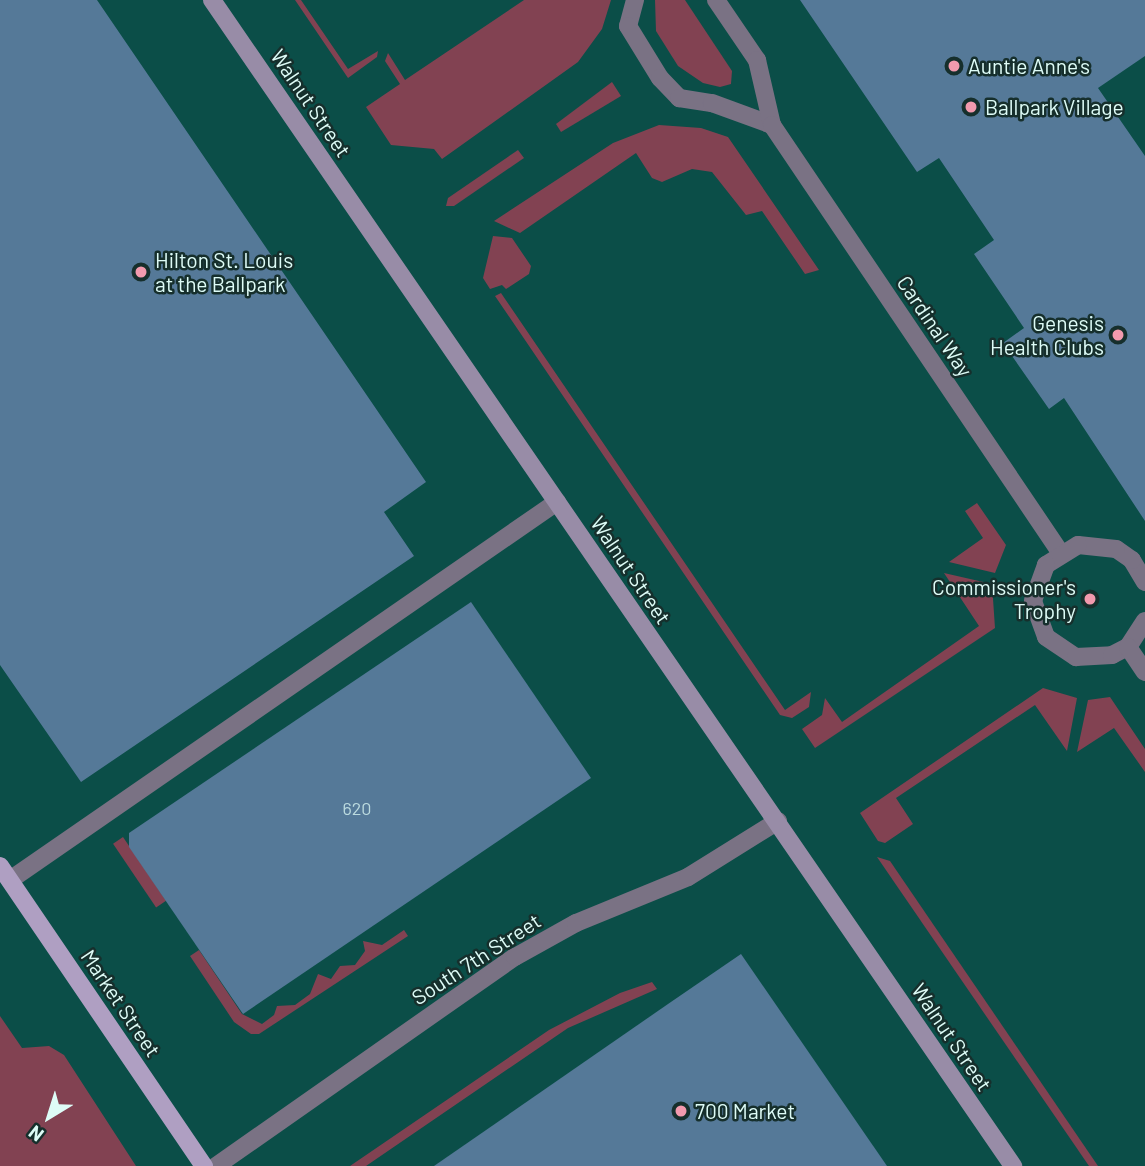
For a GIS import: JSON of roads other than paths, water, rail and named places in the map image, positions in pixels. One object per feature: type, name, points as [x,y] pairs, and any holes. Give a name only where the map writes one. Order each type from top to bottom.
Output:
[{"type":"main road","name":"Market Street","points":[[5,873],[204,1166]]},
{"type":"street","name":"Walnut Street","points":[[212,0],[1013,1166]]},
{"type":"street","points":[[635,0],[628,26],[660,78],[679,98],[712,103],[772,125]]},
{"type":"street","name":"Cardinal Way","points":[[716,0],[758,60],[772,125],[1060,552]]},
{"type":"street","points":[[5,873],[557,502]]},
{"type":"street","points":[[1145,582],[1132,560],[1116,549],[1078,545],[1060,552],[1036,582],[1034,610],[1045,637],[1059,650],[1094,659],[1128,647],[1145,621]]},
{"type":"street","points":[[1128,647],[1145,672]]},
{"type":"street","name":"South 7th Street","points":[[216,1166],[515,957],[576,923],[688,877],[778,821]]},
{"type":"place","name":"Auntie Anne's","points":[[954,66]]},
{"type":"place","name":"Ballpark Village","points":[[971,107]]},
{"type":"place","name":"Hilton St. Louis at the Ballpark","points":[[141,272]]},
{"type":"place","name":"Genesis Health Clubs","points":[[1118,335]]},
{"type":"place","name":"Commissioner's Trophy","points":[[1090,599]]},
{"type":"place","name":"700 Market","points":[[681,1111]]}]
